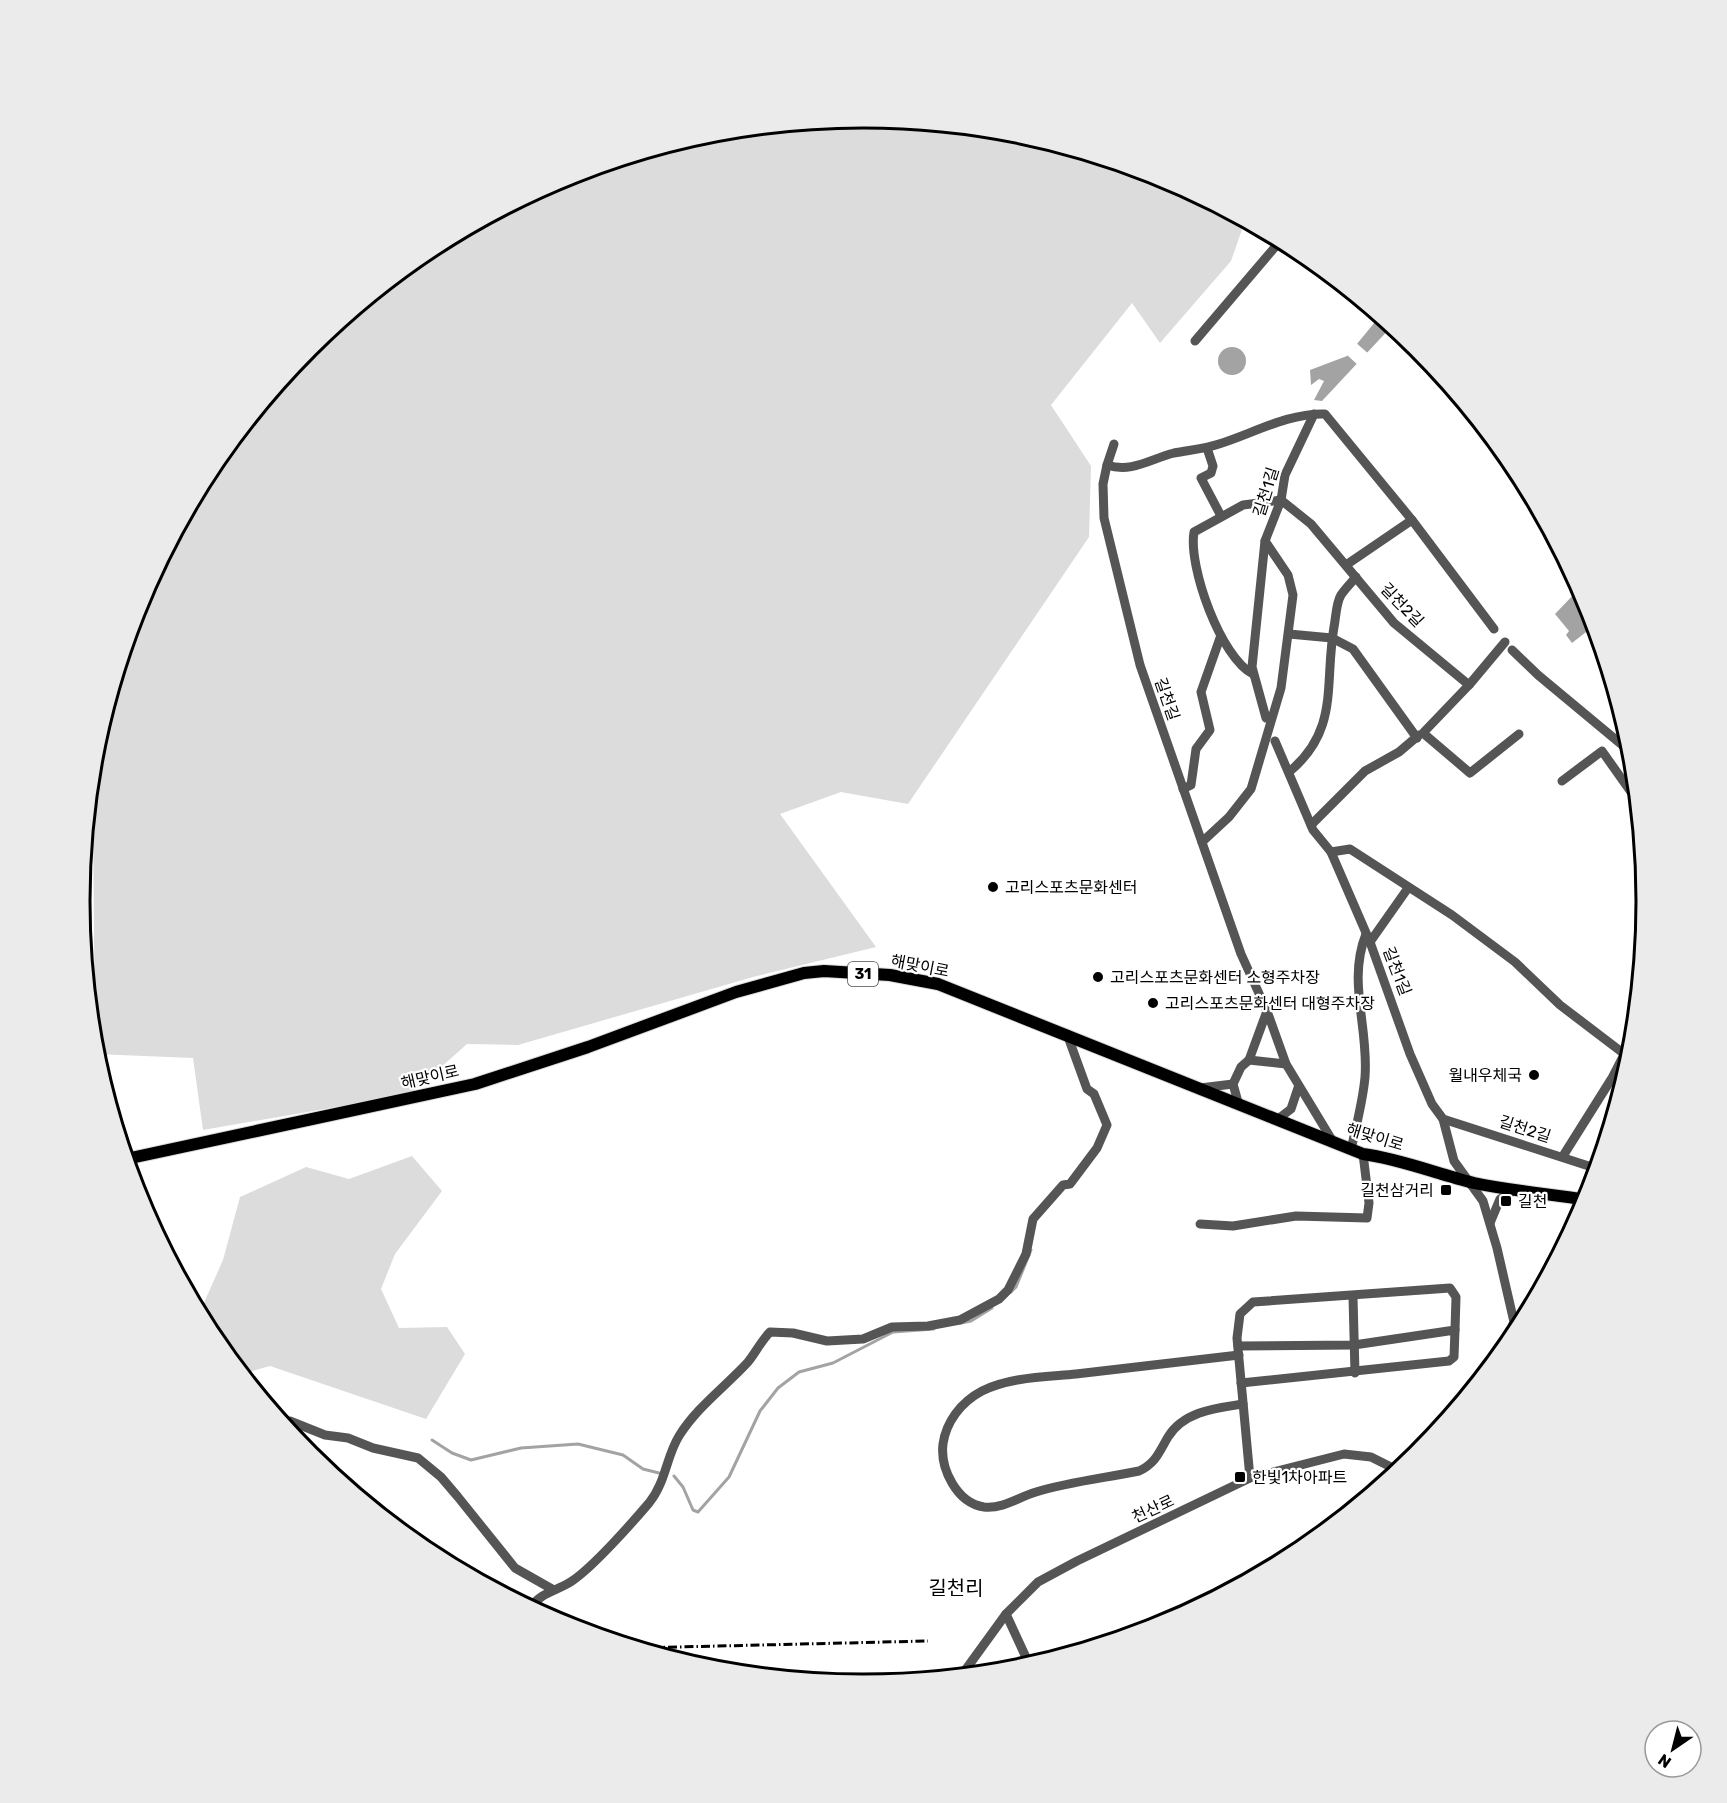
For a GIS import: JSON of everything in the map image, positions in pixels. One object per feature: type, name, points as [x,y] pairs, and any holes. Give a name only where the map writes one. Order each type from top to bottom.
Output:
[{"type":"main road","name":"해맞이로","points":[[134,1157],[475,1084],[588,1047],[736,992],[804,973],[824,971],[890,975],[938,984],[1197,1088],[1238,1102],[1357,1152],[1387,1157],[1471,1182],[1514,1191],[1578,1199]]},
{"type":"street","points":[[1195,341],[1275,247]]},
{"type":"street","points":[[1107,465],[1120,469],[1131,468],[1174,453],[1207,448],[1305,413],[1325,414],[1412,520],[1494,629]]},
{"type":"street","name":"길천1길","points":[[1266,718],[1253,674],[1265,541],[1281,500],[1285,475],[1314,414]]},
{"type":"street","name":"길천길","points":[[1114,444],[1103,484],[1104,518],[1140,665],[1241,954],[1267,1011],[1286,1064],[1332,1140]]},
{"type":"street","points":[[1207,448],[1213,466],[1211,473],[1202,478],[1221,516]]},
{"type":"street","points":[[1253,674],[1242,669],[1220,638],[1203,590],[1192,542],[1194,532],[1243,505],[1281,500]]},
{"type":"street","name":"길천2길","points":[[1281,500],[1311,524],[1394,623],[1469,685]]},
{"type":"street","points":[[1346,565],[1412,520]]},
{"type":"street","points":[[1202,842],[1229,817],[1251,789],[1281,688],[1293,596],[1288,575],[1265,541]]},
{"type":"street","points":[[1289,772],[1306,758],[1325,722],[1330,698],[1328,683],[1332,638],[1339,597],[1356,577]]},
{"type":"street","points":[[1289,634],[1332,638],[1353,649],[1420,735],[1470,773],[1519,734]]},
{"type":"street","points":[[1183,789],[1191,785],[1196,749],[1210,730],[1201,692],[1220,638]]},
{"type":"street","points":[[1311,825],[1365,771],[1399,752],[1420,735],[1509,646],[1538,675],[1620,743]]},
{"type":"street","name":"길천1길","points":[[1275,741],[1311,825],[1331,852],[1368,938],[1410,1054],[1432,1104],[1443,1119],[1454,1161],[1483,1201],[1514,1319]]},
{"type":"street","points":[[1562,781],[1602,751],[1628,788]]},
{"type":"street","points":[[1331,852],[1350,849],[1452,915],[1515,962],[1560,1005],[1622,1052]]},
{"type":"street","points":[[1200,1224],[1233,1226],[1296,1216],[1367,1218],[1369,1203],[1357,1152],[1365,1077],[1364,1042],[1356,982],[1358,953],[1408,888]]},
{"type":"street","points":[[1238,1102],[1233,1084],[1242,1067],[1249,1060],[1267,1011]]},
{"type":"street","points":[[534,1601],[552,1589],[570,1582],[584,1571],[650,1502],[662,1483],[672,1450],[688,1424],[748,1361],[770,1332],[793,1333],[826,1341],[863,1339],[892,1328],[928,1326],[960,1320],[999,1299],[1018,1273],[1026,1254],[1033,1219],[1063,1185],[1070,1184],[1097,1148],[1107,1125],[1094,1094],[1087,1089],[1067,1034]]},
{"type":"street","points":[[1563,1156],[1612,1078],[1621,1059]]},
{"type":"street","points":[[1249,1060],[1286,1064]]},
{"type":"street","points":[[1197,1088],[1233,1084]]},
{"type":"street","points":[[1278,1119],[1291,1109],[1299,1088]]},
{"type":"street","name":"길천2길","points":[[1443,1119],[1590,1166]]},
{"type":"street","points":[[1490,1223],[1500,1199],[1514,1191]]},
{"type":"street","points":[[1241,1383],[1449,1361],[1454,1357],[1456,1297],[1450,1288],[1353,1297],[1253,1302],[1240,1314],[1238,1351],[1241,1383],[1250,1478]]},
{"type":"street","points":[[1353,1297],[1356,1372]]},
{"type":"street","points":[[1243,1404],[1215,1408],[1175,1427],[1150,1465],[1139,1472],[1051,1488],[997,1507],[982,1507],[970,1502],[960,1494],[946,1469],[942,1448],[945,1428],[968,1400],[981,1391],[1024,1380],[1238,1351],[1354,1344],[1455,1330]]},
{"type":"street","points":[[291,1421],[325,1435],[348,1438],[374,1448],[418,1458],[441,1477],[514,1568],[552,1589]]},
{"type":"street","name":"천산로","points":[[967,1667],[1006,1614],[1038,1582],[1250,1478],[1344,1454],[1371,1457],[1390,1467]]},
{"type":"street","points":[[1006,1614],[1026,1657]]},
{"type":"shaded area","points":[[864,128],[964,135],[1064,154],[1160,187],[1243,228],[1231,261],[1160,343],[1132,303],[1051,405],[1091,466],[1089,537],[908,804],[841,792],[780,814],[876,947],[753,977],[518,1045],[467,1044],[411,1094],[203,1130],[193,1058],[106,1054],[94,975],[93,839],[105,751],[116,701],[131,653],[170,559],[220,472],[282,391],[353,320],[434,258],[521,208],[567,187],[663,154],[763,135]]},
{"type":"shaded area","points":[[1375,321],[1386,332],[1322,401],[1314,400],[1324,381],[1319,379],[1311,385],[1310,370],[1347,356]]},
{"type":"shaded area","points":[[1232,347],[1242,351],[1246,361],[1242,371],[1232,375],[1222,371],[1218,361],[1222,351]]},
{"type":"shaded area","points":[[1573,595],[1588,631],[1572,643],[1566,635],[1569,631],[1555,614]]},
{"type":"shaded area","points":[[412,1156],[442,1191],[395,1254],[381,1289],[399,1328],[447,1327],[465,1354],[426,1419],[270,1366],[250,1372],[204,1304],[223,1260],[240,1197],[306,1167],[349,1179]]},
{"type":"pier","points":[[1355,342],[1370,355],[1360,367],[1345,353]]},
{"type":"waterway","points":[[1011,1292],[1016,1287],[1031,1250]]},
{"type":"waterway","points":[[961,1323],[971,1321],[992,1308]]},
{"type":"waterway","points":[[674,1476],[683,1487],[693,1510],[698,1512],[729,1477],[760,1411],[778,1388],[799,1372],[833,1363],[893,1332],[934,1329]]},
{"type":"waterway","points":[[432,1440],[452,1453],[471,1460],[521,1448],[578,1444],[623,1455],[643,1469],[659,1473]]},
{"type":"railway","points":[[658,1647],[928,1641]]},
{"type":"place","name":"고리스포츠문화센터","points":[[993,887]]},
{"type":"place","name":"고리스포츠문화센터 소형주차장","points":[[1098,977]]},
{"type":"place","name":"고리스포츠문화센터 대형주차장","points":[[1153,1003]]},
{"type":"place","name":"월내우체국","points":[[1534,1075]]},
{"type":"place","name":"길천삼거리","points":[[1446,1190]]},
{"type":"place","name":"길천","points":[[1506,1201]]},
{"type":"place","name":"한빛1차아파트","points":[[1240,1477]]},
{"type":"district","name":"길천리","points":[[956,1588]]}]
